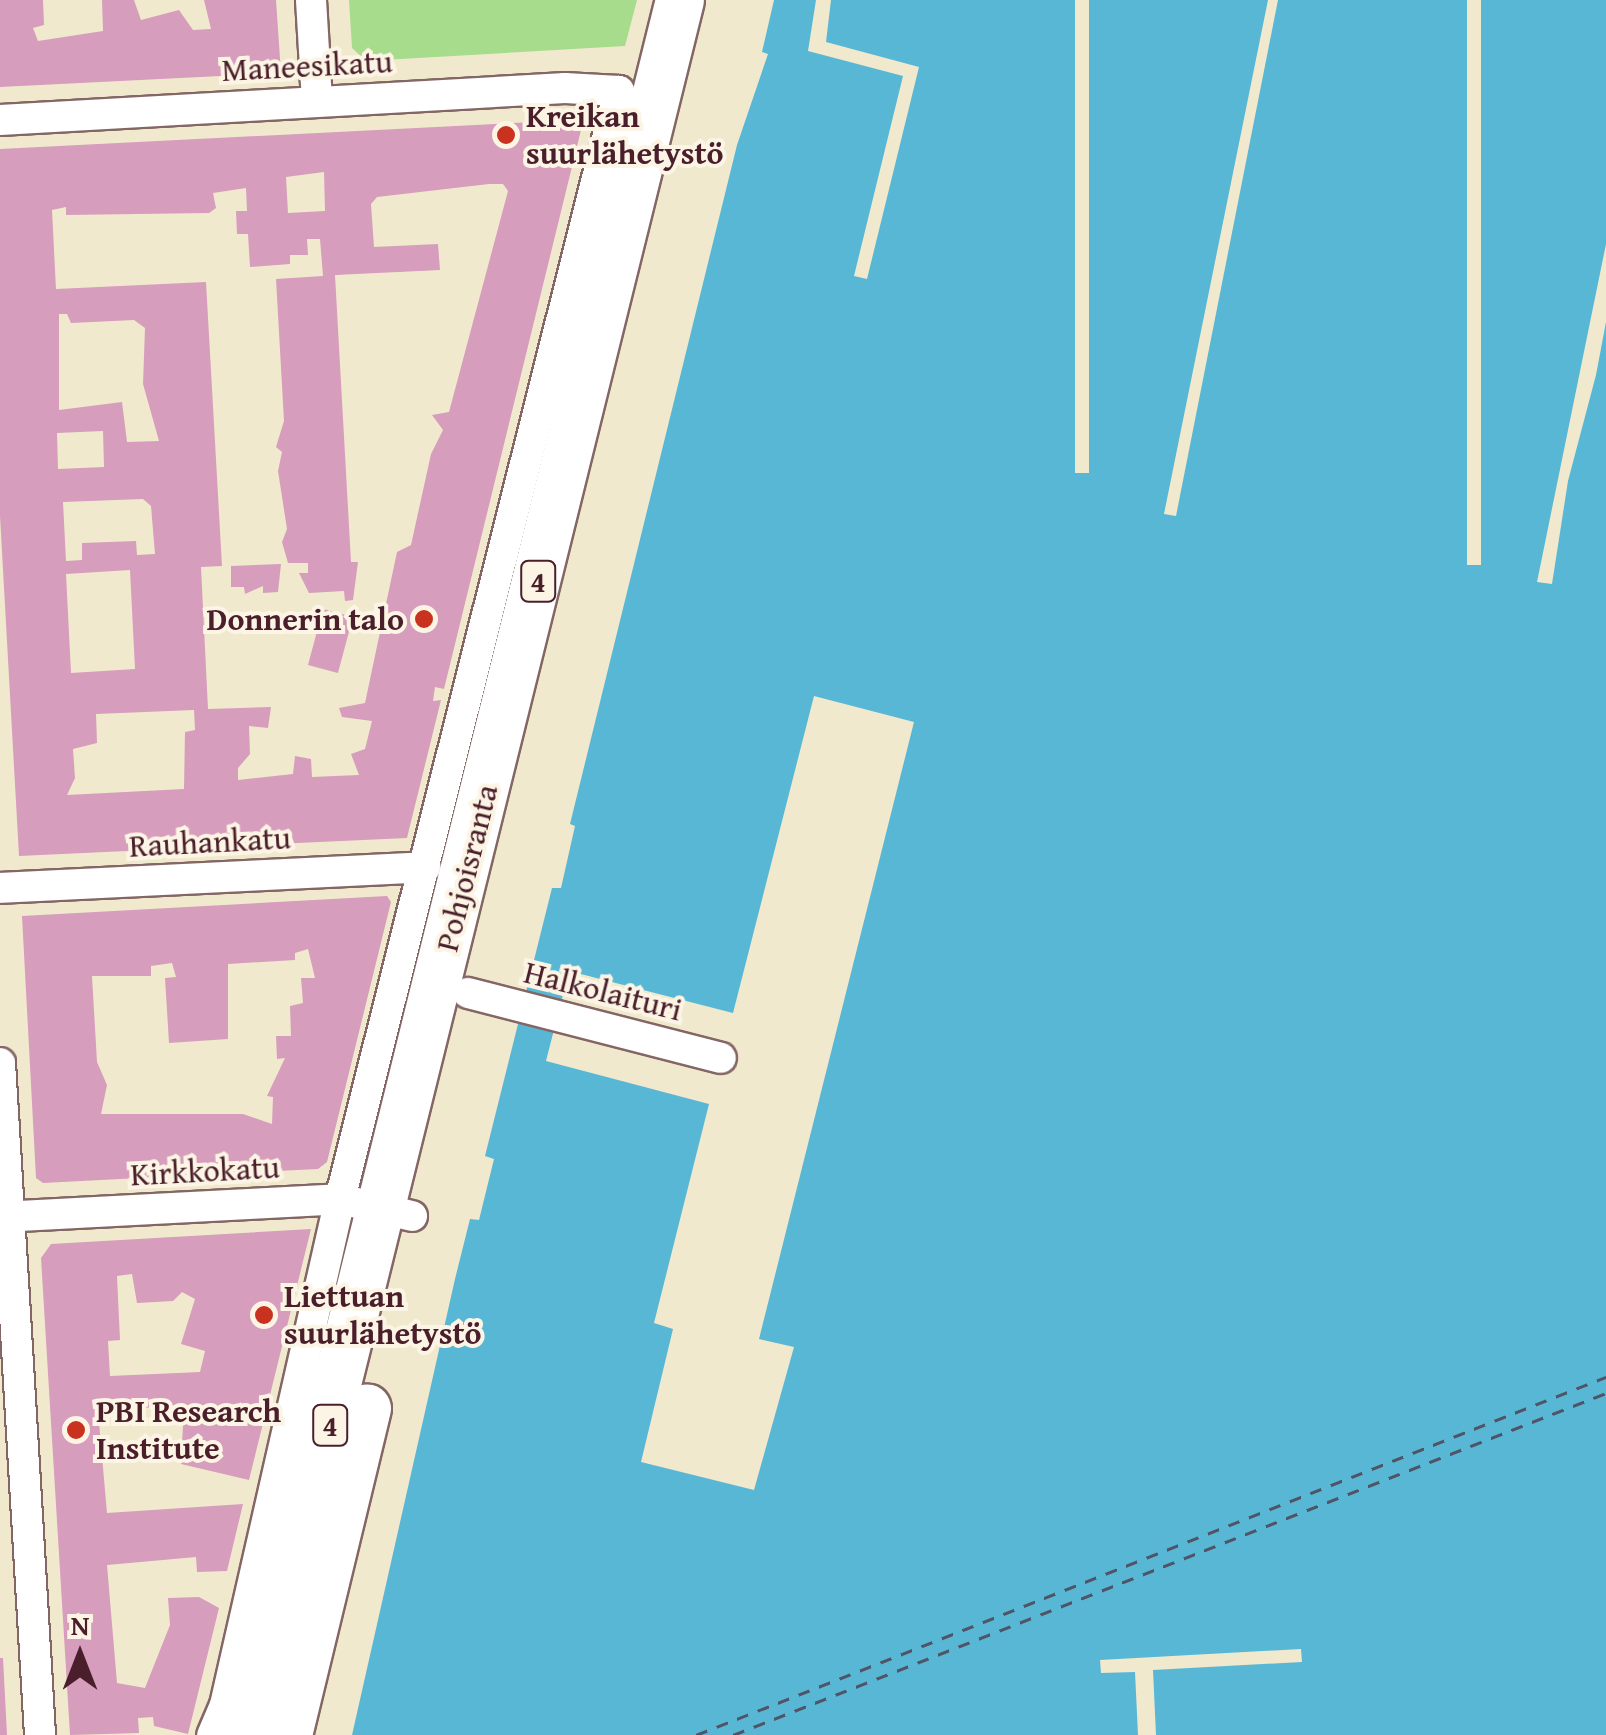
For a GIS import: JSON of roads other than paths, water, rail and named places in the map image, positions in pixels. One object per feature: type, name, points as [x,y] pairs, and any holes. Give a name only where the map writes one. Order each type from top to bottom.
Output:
[{"type":"main road","name":"Pohjoisranta","points":[[250,1735],[680,0]]},
{"type":"main road","name":"Pohjoisranta","points":[[288,1735],[378,1208],[468,993],[714,0]]},
{"type":"street","points":[[311,0],[316,100]]},
{"type":"street","name":"Maneesikatu","points":[[0,120],[578,87],[619,91]]},
{"type":"street","name":"Pohjoisranta","points":[[212,1735],[226,1705],[378,1208],[424,867],[619,91]]},
{"type":"street","name":"Rauhankatu","points":[[0,888],[424,867]]},
{"type":"street","name":"Halkolaituri","points":[[468,993],[721,1058]]},
{"type":"street","points":[[0,1064],[4,1217],[40,1735]]},
{"type":"street","name":"Kirkkokatu","points":[[4,1217],[378,1208]]},
{"type":"water","points":[[774,0],[1606,0],[1606,1735],[352,1735],[455,1279],[470,1219],[479,1220],[494,1159],[485,1156],[552,888],[561,888],[575,826],[570,824],[737,145],[768,54],[762,52]]},
{"type":"place","name":"Kreikan suurlähetystö","points":[[506,135]]},
{"type":"place","name":"Donnerin talo","points":[[424,619]]},
{"type":"place","name":"Liettuan suurlähetystö","points":[[264,1315]]},
{"type":"place","name":"PBI Research Institute","points":[[76,1430]]}]
